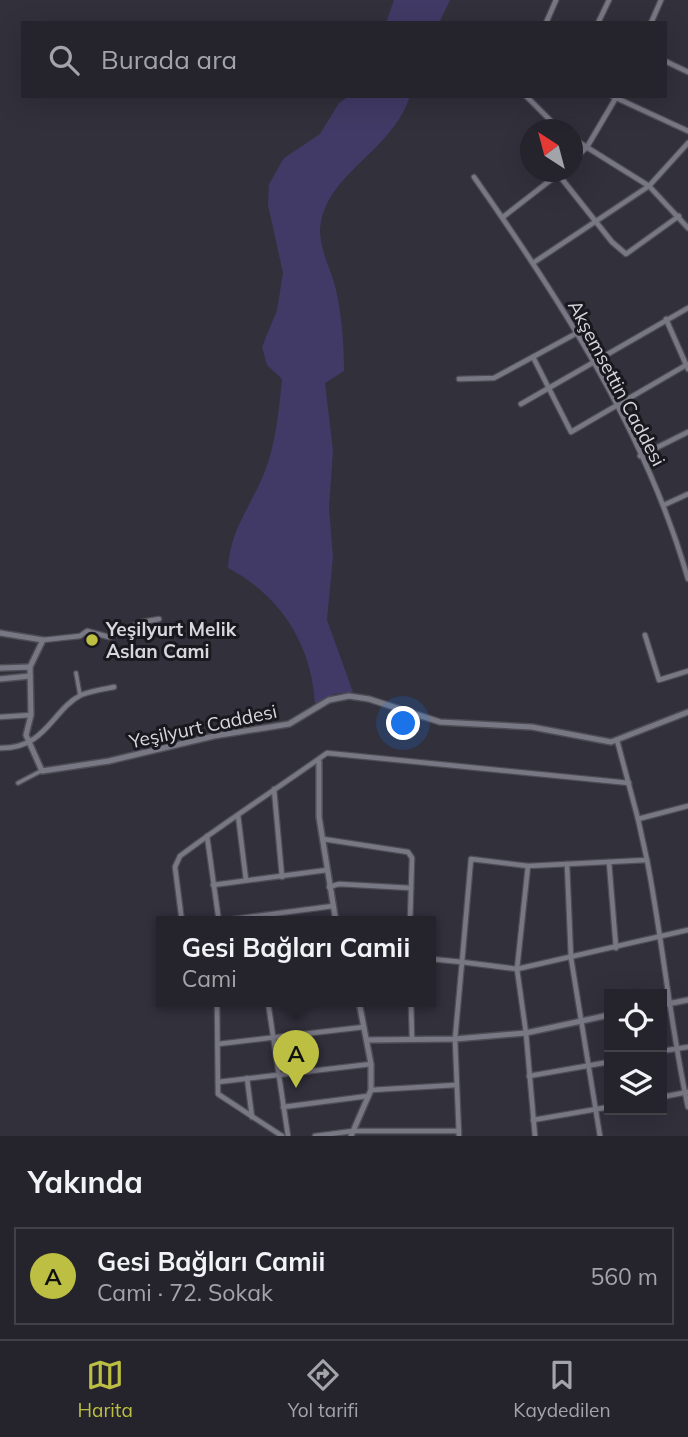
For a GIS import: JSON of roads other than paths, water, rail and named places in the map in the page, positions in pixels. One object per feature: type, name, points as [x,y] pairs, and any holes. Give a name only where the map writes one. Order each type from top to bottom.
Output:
[{"type":"street","points":[[547,21],[556,0]]},
{"type":"street","points":[[599,21],[609,0]]},
{"type":"street","points":[[652,21],[661,0]]},
{"type":"street","points":[[667,62],[688,72]]},
{"type":"street","points":[[528,98],[549,119]]},
{"type":"street","points":[[583,151],[614,98]]},
{"type":"street","points":[[617,98],[688,131]]},
{"type":"street","points":[[533,263],[649,186],[688,143]]},
{"type":"street","points":[[583,145],[649,186],[688,228]]},
{"type":"street","name":"Akşemsettin Caddesi","points":[[474,177],[578,333],[664,505],[688,579]]},
{"type":"street","points":[[503,217],[548,182]]},
{"type":"street","points":[[567,182],[596,222],[626,254],[679,216]]},
{"type":"street","points":[[521,404],[688,308]]},
{"type":"street","points":[[533,357],[569,431],[576,430],[687,365],[666,319]]},
{"type":"street","points":[[458,379],[486,380],[578,333]]},
{"type":"street","points":[[640,456],[688,432]]},
{"type":"street","points":[[664,505],[688,494]]},
{"type":"street","points":[[0,633],[43,640],[80,636],[87,631],[109,637],[142,622],[159,619]]},
{"type":"street","points":[[645,635],[659,680],[688,671]]},
{"type":"street","points":[[18,783],[42,771],[26,735],[31,715],[30,667],[43,640]]},
{"type":"street","points":[[0,668],[30,667]]},
{"type":"street","points":[[76,673],[80,695]]},
{"type":"street","points":[[0,678],[30,676]]},
{"type":"street","points":[[0,748],[29,742],[50,727],[80,695],[114,687]]},
{"type":"street","name":"Yeşilyurt Caddesi","points":[[42,771],[109,761],[214,736],[289,724],[329,700],[349,696],[369,699],[439,722],[531,727],[594,741],[617,740],[688,712]]},
{"type":"street","points":[[0,717],[31,715]]},
{"type":"street","points":[[617,740],[638,819],[662,936],[664,989]]},
{"type":"street","points":[[182,916],[176,861],[207,836],[331,752],[628,783]]},
{"type":"street","points":[[319,762],[323,839],[335,916]]},
{"type":"street","points":[[274,789],[282,877]]},
{"type":"street","points":[[638,819],[688,806]]},
{"type":"street","points":[[238,815],[246,880]]},
{"type":"street","points":[[207,836],[218,916]]},
{"type":"street","points":[[323,839],[404,849],[412,858],[410,916]]},
{"type":"street","points":[[316,1136],[352,1133],[459,1134],[455,1039],[471,859],[528,866],[647,860]]},
{"type":"street","points":[[609,862],[616,948]]},
{"type":"street","points":[[567,864],[571,958],[600,1136]]},
{"type":"street","points":[[528,866],[517,969],[535,1136]]},
{"type":"street","points":[[213,885],[327,870]]},
{"type":"street","points":[[330,887],[339,884],[411,888]]},
{"type":"street","points":[[262,916],[333,906]]},
{"type":"street","points":[[436,959],[517,969],[688,930]]},
{"type":"street","points":[[667,1004],[688,1000]]},
{"type":"street","points":[[217,1007],[220,1097],[282,1136]]},
{"type":"street","points":[[269,1007],[288,1136]]},
{"type":"street","points":[[352,1133],[371,1090],[371,1064],[360,1007]]},
{"type":"street","points":[[411,1007],[412,1039]]},
{"type":"street","points":[[667,1013],[688,1107]]},
{"type":"street","points":[[367,1040],[455,1039],[526,1033],[604,1016]]},
{"type":"street","points":[[218,1044],[365,1027]]},
{"type":"street","points":[[667,1050],[688,1046]]},
{"type":"street","points":[[529,1076],[604,1063]]},
{"type":"street","points":[[218,1082],[371,1064]]},
{"type":"street","points":[[247,1078],[252,1117]]},
{"type":"street","points":[[371,1090],[456,1085]]},
{"type":"street","points":[[667,1096],[686,1092]]},
{"type":"street","points":[[284,1107],[368,1096]]},
{"type":"street","points":[[533,1120],[604,1108]]},
{"type":"place","name":"Yeşilyurt Melik Aslan Cami","points":[[92,640]]},
{"type":"place","name":"Gesi Bağları Camii","points":[[296,1088]]}]
